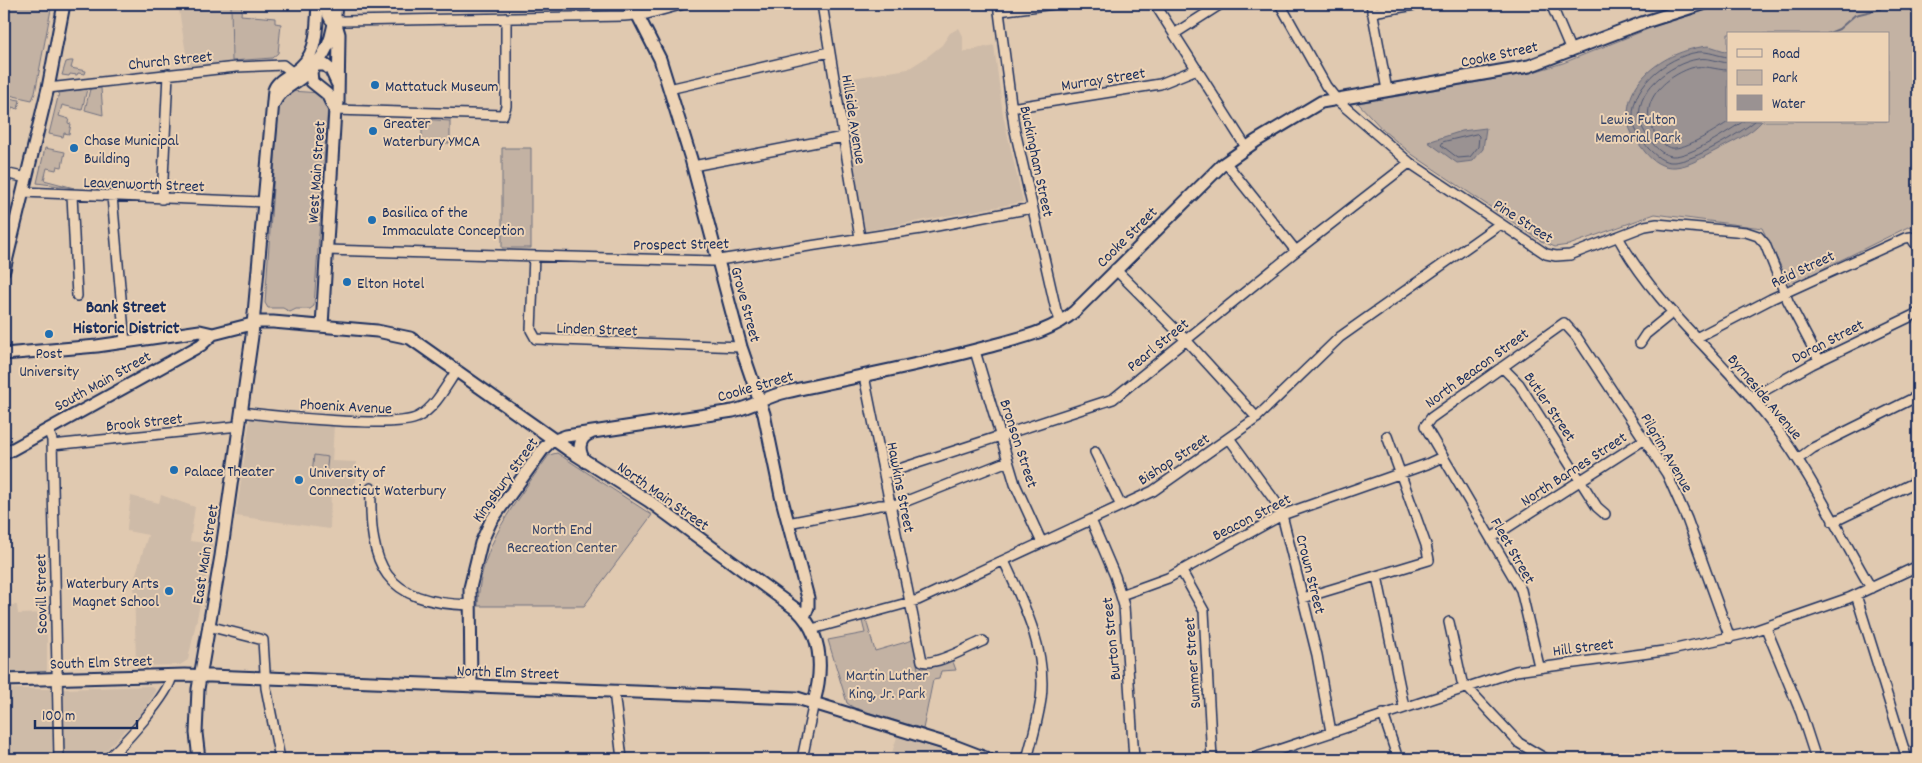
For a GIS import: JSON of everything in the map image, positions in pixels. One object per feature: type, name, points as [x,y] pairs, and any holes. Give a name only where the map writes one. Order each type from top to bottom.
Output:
[{"type":"main road","points":[[4,270],[48,88],[64,4]]},
{"type":"main road","points":[[318,4],[310,78],[329,96],[335,110]]},
{"type":"main road","name":"West Main Street","points":[[322,326],[335,110],[338,92],[339,34],[336,20],[336,4]]},
{"type":"main road","name":"Grove Street","points":[[632,4],[658,54],[693,166],[741,347],[766,422],[788,523],[808,601],[804,618]]},
{"type":"main road","name":"Cooke Street","points":[[554,440],[592,432],[748,408],[782,392],[864,376],[1015,340],[1061,322],[1225,162],[1316,104],[1387,90],[1521,68],[1642,23],[1702,4]]},
{"type":"main road","name":"West Main Street","points":[[273,106],[277,96],[328,48],[336,20]]},
{"type":"main road","points":[[311,63],[322,64],[329,68],[336,79],[338,92]]},
{"type":"main road","name":"West Main Street","points":[[254,324],[275,86],[311,63]]},
{"type":"main road","points":[[286,88],[293,86],[320,88]]},
{"type":"main road","name":"North Main Street","points":[[213,334],[254,324],[273,322],[377,331],[406,336],[423,346],[586,462],[649,501],[804,618],[812,629],[818,646],[820,661],[814,702]]},
{"type":"main road","name":"East Main Street","points":[[199,759],[196,721],[200,676],[221,556],[254,324]]},
{"type":"main road","points":[[4,354],[125,343],[200,331],[213,334]]},
{"type":"main road","name":"South Main Street","points":[[4,454],[201,345],[213,334]]},
{"type":"main road","points":[[165,337],[171,339],[175,344],[177,351],[174,359]]},
{"type":"main road","points":[[586,462],[581,454],[581,443],[585,436],[592,432]]},
{"type":"main road","name":"Kingsbury Street","points":[[471,686],[470,605],[473,568],[486,530],[543,449],[554,440]]},
{"type":"main road","name":"South Elm Street","points":[[4,680],[172,675],[200,676]]},
{"type":"main road","name":"North Elm Street","points":[[200,676],[777,697],[814,702]]},
{"type":"main road","points":[[814,702],[954,746],[988,759]]},
{"type":"street","points":[[326,4],[329,17],[336,20],[638,15],[684,4]]},
{"type":"street","name":"Hillside Avenue","points":[[822,4],[860,238]]},
{"type":"street","points":[[999,7],[1054,4]]},
{"type":"street","points":[[1155,4],[1246,147]]},
{"type":"street","points":[[1174,34],[1221,4]]},
{"type":"street","name":"Pine Street","points":[[1280,4],[1326,86],[1336,99],[1409,163],[1542,252],[1553,256],[1570,255],[1645,226],[1662,224],[1754,234],[1764,244],[1785,293],[1820,360]]},
{"type":"street","points":[[1387,90],[1371,8],[1421,4]]},
{"type":"street","points":[[1551,4],[1571,51]]},
{"type":"street","name":"Buckingham Street","points":[[999,7],[1011,108],[1032,208],[1056,310],[1061,322]]},
{"type":"street","points":[[335,110],[505,114],[506,18]]},
{"type":"street","points":[[669,89],[829,52]]},
{"type":"street","name":"Church Street","points":[[48,88],[168,74],[279,64],[286,65],[294,73]]},
{"type":"street","name":"Murray Street","points":[[1011,108],[1160,84],[1197,69]]},
{"type":"street","points":[[162,199],[168,74]]},
{"type":"street","points":[[693,166],[843,136]]},
{"type":"street","points":[[1225,162],[1296,251]]},
{"type":"street","name":"Pearl Street","points":[[884,474],[1114,399],[1296,251],[1409,163]]},
{"type":"street","points":[[4,173],[27,178]]},
{"type":"street","name":"Leavenworth Street","points":[[23,192],[264,202]]},
{"type":"street","points":[[72,195],[77,296]]},
{"type":"street","points":[[112,196],[125,343]]},
{"type":"street","name":"Prospect Street","points":[[326,250],[718,260],[1032,208]]},
{"type":"street","name":"Bishop Street","points":[[812,629],[911,603],[1157,489],[1257,418],[1340,337],[1500,224]]},
{"type":"street","name":"Reid Street","points":[[1696,338],[1785,293],[1908,236],[1913,239],[1918,248]]},
{"type":"street","name":"Byrneside Avenue","points":[[1618,237],[1639,273],[1751,398],[1798,459],[1871,588]]},
{"type":"street","name":"Linden Street","points":[[534,256],[531,330],[536,339],[741,347]]},
{"type":"street","points":[[1115,270],[1186,340],[1257,418]]},
{"type":"street","points":[[1640,343],[1650,330],[1673,312]]},
{"type":"street","name":"Doran Street","points":[[1751,398],[1820,360],[1918,313]]},
{"type":"street","name":"North Beacon Street","points":[[1442,456],[1427,431],[1425,424],[1565,323]]},
{"type":"street","name":"Pilgrim Avenue","points":[[1565,323],[1667,474],[1683,508],[1730,638]]},
{"type":"street","name":"Bronson Street","points":[[975,351],[1017,488],[1042,543]]},
{"type":"street","name":"Butler Street","points":[[1502,367],[1519,384],[1597,507],[1605,514]]},
{"type":"street","name":"Phoenix Avenue","points":[[241,412],[302,418],[405,422],[417,418],[427,410],[457,370]]},
{"type":"street","name":"Hawkins Street","points":[[864,376],[924,663],[943,658],[983,641]]},
{"type":"street","points":[[1798,459],[1813,448],[1918,396]]},
{"type":"street","name":"Brook Street","points":[[52,445],[239,426]]},
{"type":"street","name":"Scovill Street","points":[[48,429],[52,445],[59,759]]},
{"type":"street","points":[[1303,598],[1429,560],[1426,545],[1387,436]]},
{"type":"street","name":"Crown Street","points":[[1230,438],[1282,514],[1317,655],[1331,732]]},
{"type":"street","name":"North Barnes Street","points":[[1491,538],[1645,439]]},
{"type":"street","points":[[1096,452],[1121,506]]},
{"type":"street","points":[[1399,473],[1442,456]]},
{"type":"street","name":"Fleet Street","points":[[1442,456],[1522,592],[1539,666]]},
{"type":"street","points":[[788,523],[901,503],[1008,461]]},
{"type":"street","name":"Beacon Street","points":[[1121,596],[1164,580],[1282,514],[1399,473]]},
{"type":"street","points":[[1832,522],[1918,481]]},
{"type":"street","points":[[372,488],[370,523],[373,544],[380,562],[391,578],[403,589],[422,599],[439,603],[470,605]]},
{"type":"street","name":"Burton Street","points":[[1091,520],[1121,596],[1127,635],[1134,759]]},
{"type":"street","points":[[1004,561],[1032,624],[1041,682],[1040,706],[1027,759]]},
{"type":"street","name":"Hill Street","points":[[1251,759],[1503,674],[1539,666],[1671,650],[1730,638],[1766,628],[1856,595],[1918,566]]},
{"type":"street","name":"Summer Street","points":[[1181,570],[1204,611],[1212,759]]},
{"type":"street","points":[[1377,576],[1404,707]]},
{"type":"street","points":[[1856,595],[1907,759]]},
{"type":"street","points":[[1449,622],[1460,676],[1465,686],[1519,742],[1546,759]]},
{"type":"street","points":[[208,626],[262,639],[266,679],[280,759]]},
{"type":"street","points":[[1766,628],[1801,713],[1816,759]]},
{"type":"street","points":[[107,759],[123,744],[165,693],[172,675]]},
{"type":"street","points":[[614,691],[622,759]]},
{"type":"street","points":[[802,759],[814,702]]},
{"type":"street","points":[[1383,714],[1398,759]]},
{"type":"shaded area","points":[[178,4],[231,4],[232,61],[188,66]]},
{"type":"shaded area","points":[[959,28],[963,36],[963,52],[994,45],[1003,115],[1023,202],[865,231],[840,80],[908,69],[942,45],[950,33]]},
{"type":"shaded area","name":"University of Connecticut Waterbury","points":[[250,418],[334,424],[332,461],[356,462],[356,491],[331,489],[330,529],[236,516]]},
{"type":"shaded area","name":"Waterbury Arts Magnet School","points":[[161,495],[195,507],[190,541],[213,544],[188,660],[180,665],[136,666],[134,580],[148,535],[127,531],[131,496],[159,503]]},
{"type":"shaded area","points":[[4,605],[17,605],[18,614],[47,613],[47,672],[4,673]]},
{"type":"shaded area","points":[[151,686],[155,689],[155,693],[142,712],[98,759],[65,759],[63,689]]},
{"type":"shaded area","points":[[4,689],[51,689],[52,759],[4,759]]},
{"type":"shaded area","points":[[897,737],[945,752],[965,759],[890,759]]},
{"type":"green space","points":[[4,4],[52,4],[35,93],[32,100],[9,95],[8,98],[4,97]]},
{"type":"green space","points":[[231,4],[242,4],[241,15],[275,18],[275,23],[281,24],[278,53],[272,58],[232,61]]},
{"type":"green space","name":"Lewis Fulton Memorial Park","points":[[1727,4],[1918,4],[1918,233],[1910,226],[1790,285],[1762,228],[1655,214],[1569,245],[1555,247],[1541,241],[1413,155],[1384,131],[1358,103],[1530,73],[1563,63],[1658,25]]},
{"type":"green space","points":[[73,61],[71,68],[86,71],[85,74],[62,75],[66,62]]},
{"type":"green space","points":[[101,88],[103,115],[85,110],[90,89]]},
{"type":"green space","points":[[87,89],[82,110],[62,105],[59,116],[69,119],[68,123],[71,124],[69,134],[64,133],[63,137],[49,134],[59,93]]},
{"type":"green space","points":[[291,91],[320,93],[328,106],[314,306],[310,309],[296,309],[290,312],[283,308],[268,308],[265,303],[279,101]]},
{"type":"green space","points":[[8,98],[20,100],[18,109],[12,107],[8,125],[4,124]]},
{"type":"green space","points":[[422,119],[450,121],[450,143],[422,143]]},
{"type":"green space","points":[[45,148],[65,152],[62,167],[57,166],[56,170],[47,168],[44,180],[74,188],[37,183]]},
{"type":"green space","points":[[502,148],[531,148],[531,248],[502,248]]},
{"type":"green space","name":"North End Recreation Center","points":[[557,453],[652,515],[584,606],[478,606],[480,584],[485,563],[501,526],[549,455]]},
{"type":"green space","points":[[314,455],[328,457],[326,476],[312,474]]},
{"type":"green space","name":"Martin Luther King, Jr. Park","points":[[866,620],[875,651],[913,640],[918,669],[952,659],[956,670],[941,671],[939,679],[933,680],[923,729],[854,708],[847,703],[828,640],[865,633],[862,621]]},
{"type":"water","points":[[1709,46],[1727,52],[1727,122],[1761,122],[1741,137],[1696,161],[1675,167],[1662,165],[1648,155],[1630,129],[1628,109],[1632,94],[1640,81],[1664,60],[1694,48]]},
{"type":"water","points":[[1486,128],[1483,149],[1473,161],[1457,163],[1428,142],[1462,131]]},
{"type":"waterway","points":[[1832,32],[1839,29],[1855,15],[1880,9],[1884,4]]},
{"type":"place","name":"Mattatuck Museum","points":[[375,85]]},
{"type":"place","name":"Greater Waterbury YMCA","points":[[373,131]]},
{"type":"place","name":"Chase Municipal Building","points":[[74,148]]},
{"type":"place","name":"Basilica of the Immaculate Conception","points":[[372,220]]},
{"type":"place","name":"Elton Hotel","points":[[347,282]]},
{"type":"place","name":"Post University","points":[[49,334]]},
{"type":"place","name":"Palace Theater","points":[[174,470]]},
{"type":"place","name":"University of Connecticut Waterbury","points":[[299,480]]},
{"type":"place","name":"Waterbury Arts Magnet School","points":[[169,591]]},
{"type":"district","name":"Bank Street Historic District","points":[[126,316]]}]
